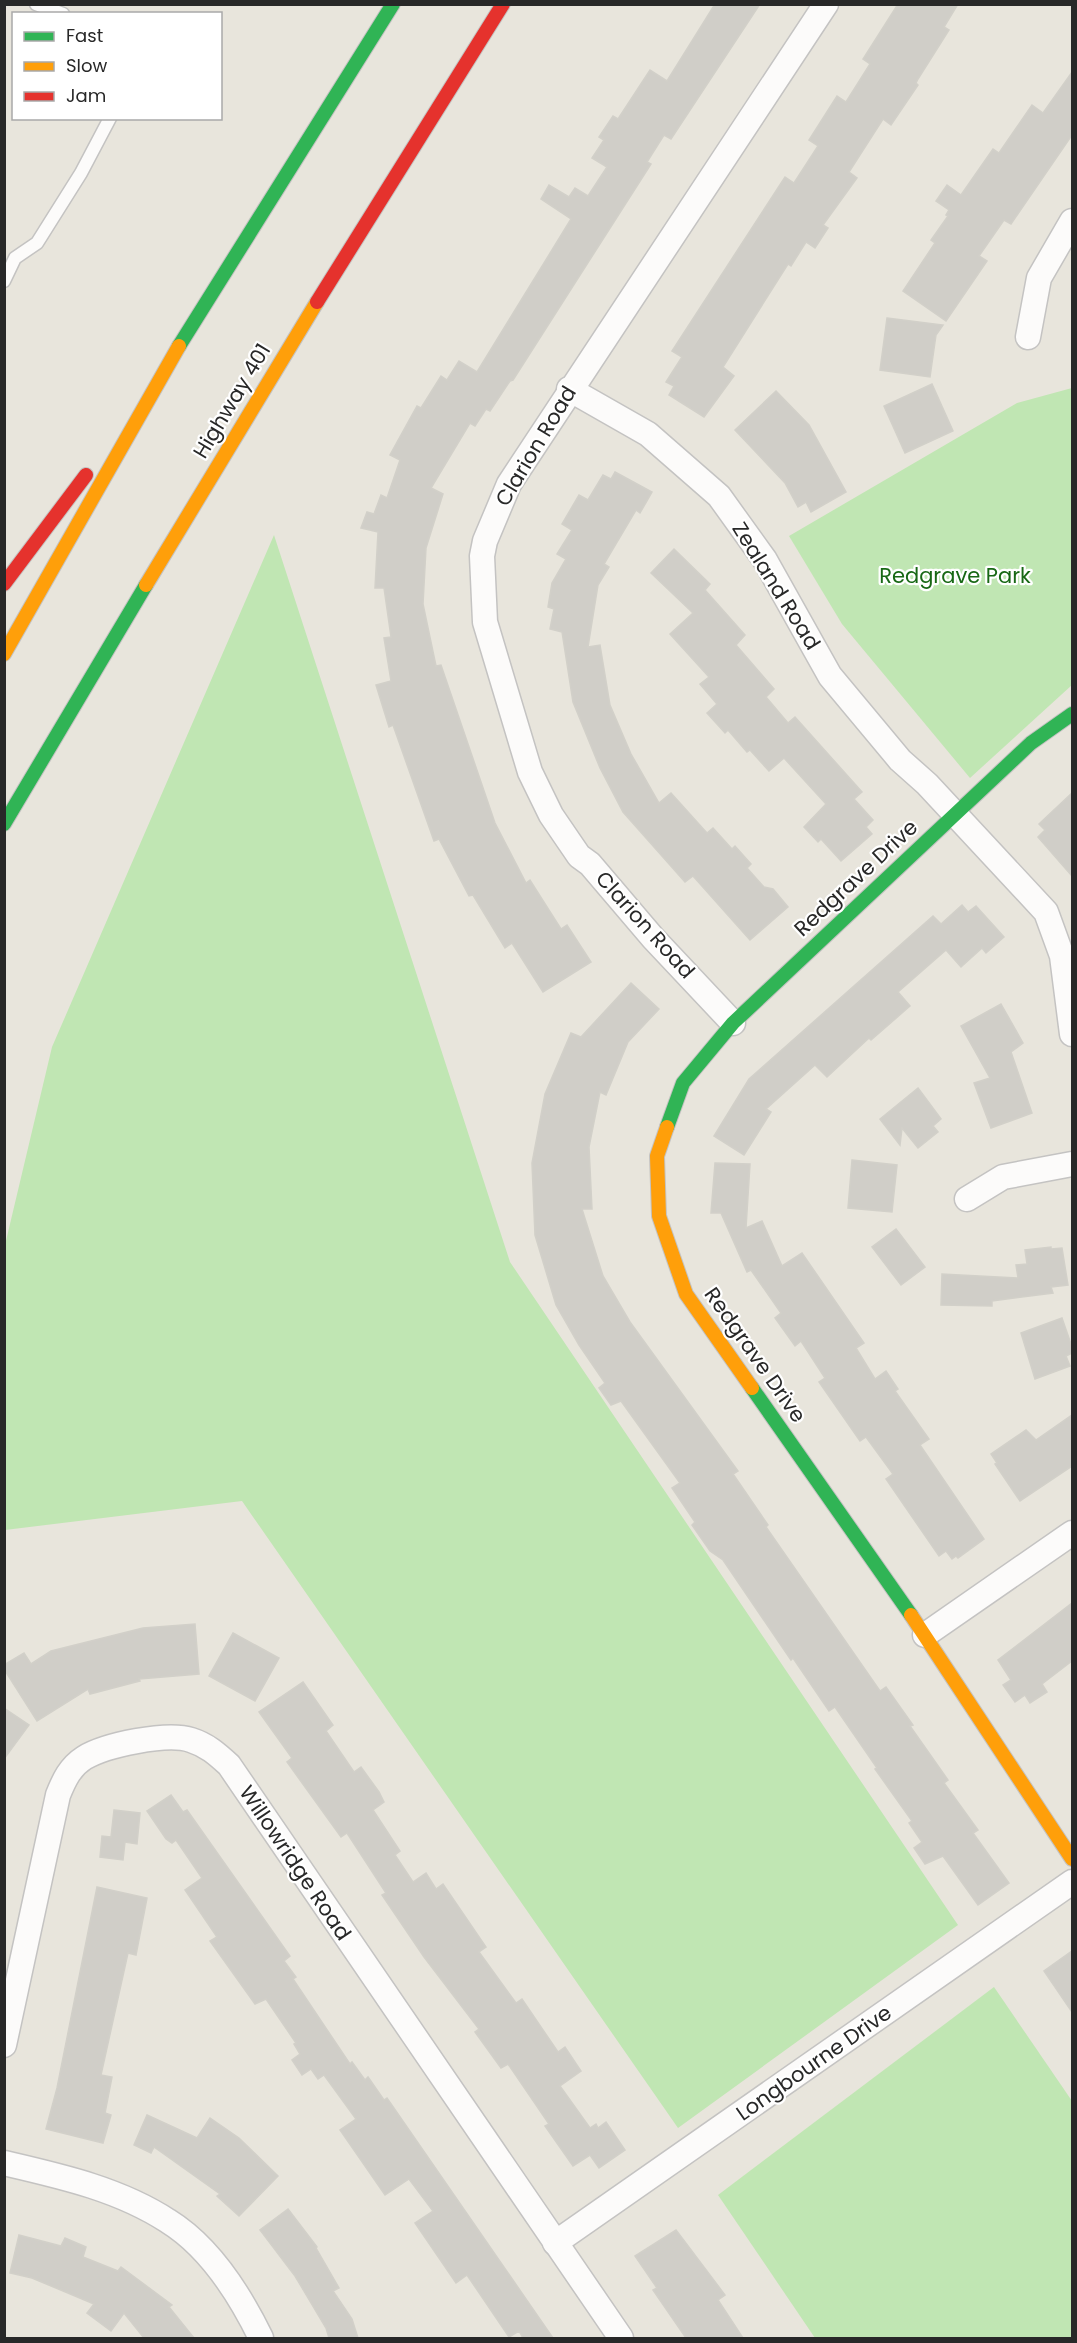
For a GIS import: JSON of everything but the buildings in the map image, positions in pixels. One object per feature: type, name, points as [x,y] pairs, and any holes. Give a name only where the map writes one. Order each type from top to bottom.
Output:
[{"type":"main road","points":[[4,654],[159,378],[393,4]]},
{"type":"main road","name":"Highway 401","points":[[4,824],[257,399],[503,4]]},
{"type":"main road","points":[[4,584],[159,378]]},
{"type":"main road","name":"Redgrave Drive","points":[[1072,714],[1031,743],[734,1023],[683,1083],[657,1156],[659,1216],[686,1294],[925,1635],[1072,1859]]},
{"type":"street","name":"Clarion Road","points":[[734,1023],[653,938],[590,864],[579,856],[551,815],[530,772],[485,622],[482,589],[485,541],[509,484],[569,389],[826,4]]},
{"type":"street","points":[[1028,337],[1039,278],[1072,221]]},
{"type":"street","name":"Zealand Road","points":[[569,389],[648,434],[719,496],[765,560],[830,676],[900,760],[927,784],[1046,912],[1062,956],[1072,1034]]},
{"type":"street","points":[[967,1199],[1003,1177],[1072,1164]]},
{"type":"street","points":[[925,1635],[1072,1533]]},
{"type":"street","name":"Willowridge Road","points":[[4,2045],[57,1795],[67,1772],[83,1758],[102,1749],[170,1737],[189,1739],[210,1748],[229,1766],[621,2338]]},
{"type":"street","name":"Longbourne Drive","points":[[555,2243],[1072,1882]]},
{"type":"street","points":[[4,2163],[102,2188],[169,2221],[208,2257],[244,2304],[261,2338]]},
{"type":"lane","points":[[36,4],[58,12]]},
{"type":"lane","points":[[4,281],[15,258],[37,243],[81,173],[109,120]]},
{"type":"green space","name":"Redgrave Park","points":[[1072,388],[1072,685],[970,778],[842,624],[789,536],[1017,403]]},
{"type":"green space","points":[[274,535],[510,1262],[958,1925],[678,2128],[242,1501],[5,1530],[5,1245],[52,1047]]},
{"type":"green space","points":[[994,1987],[1072,2101],[1072,2338],[815,2338],[718,2195]]},
{"type":"traffic: fast","points":[[179,346],[393,4]]},
{"type":"traffic: fast","points":[[4,824],[146,585]]},
{"type":"traffic: fast","points":[[667,1127],[683,1083],[733,1023],[1031,743],[1072,714]]},
{"type":"traffic: fast","points":[[752,1388],[911,1615]]},
{"type":"traffic: slow","points":[[146,585],[317,302]]},
{"type":"traffic: slow","points":[[4,654],[179,346]]},
{"type":"traffic: slow","points":[[667,1127],[657,1156],[659,1216],[686,1294],[752,1388]]},
{"type":"traffic: slow","points":[[911,1615],[1072,1859]]},
{"type":"traffic: jam","points":[[317,302],[503,4]]},
{"type":"traffic: jam","points":[[4,584],[86,475]]}]
